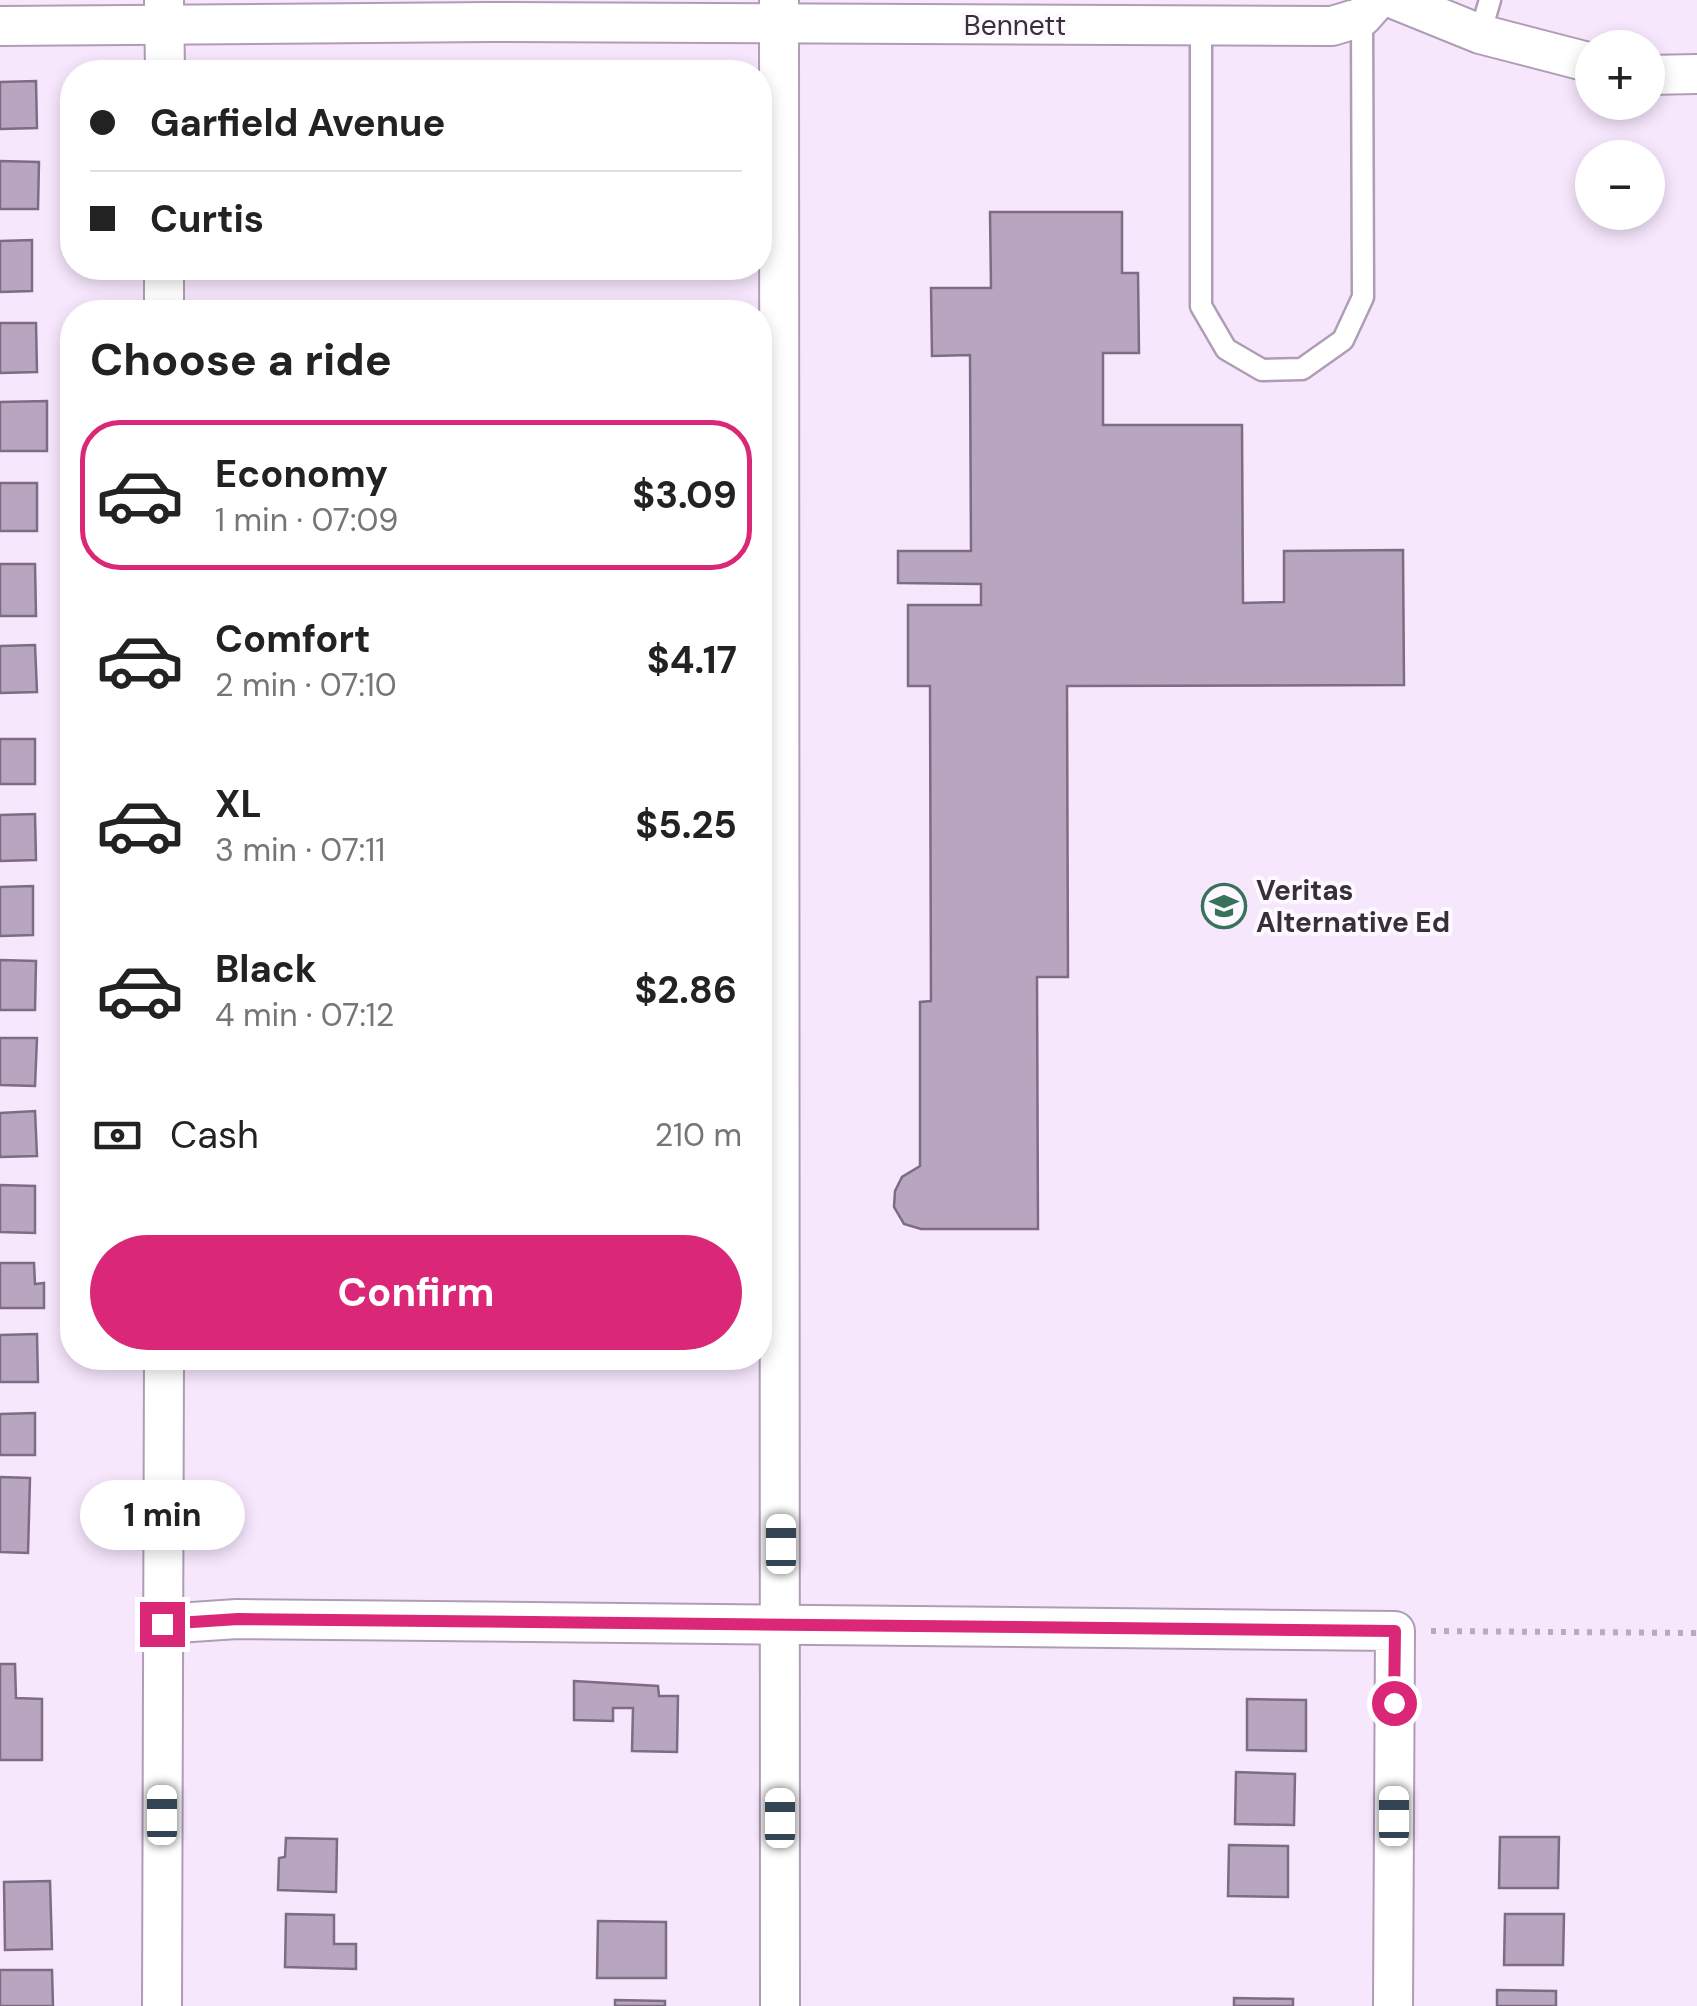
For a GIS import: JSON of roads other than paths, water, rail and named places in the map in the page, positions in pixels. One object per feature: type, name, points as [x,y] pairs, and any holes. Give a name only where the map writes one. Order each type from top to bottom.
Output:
[{"type":"street","points":[[1396,0],[1485,17],[1575,56]]},
{"type":"street","name":"Bennett","points":[[0,26],[164,12],[779,12],[1201,26],[1332,26],[1369,8]]},
{"type":"street","points":[[164,12],[164,60]]},
{"type":"street","points":[[779,12],[780,2006]]},
{"type":"street","points":[[1665,75],[1697,74]]},
{"type":"street","points":[[162,2006],[164,1370]]},
{"type":"street","points":[[162,1624],[238,1619],[1395,1631],[1394,2006]]},
{"type":"lane","points":[[1201,26],[1201,306],[1226,348],[1262,370],[1302,369],[1343,340],[1363,297],[1369,8]]},
{"type":"place","name":"Veritas Alternative Ed","points":[[1224,906]]}]
